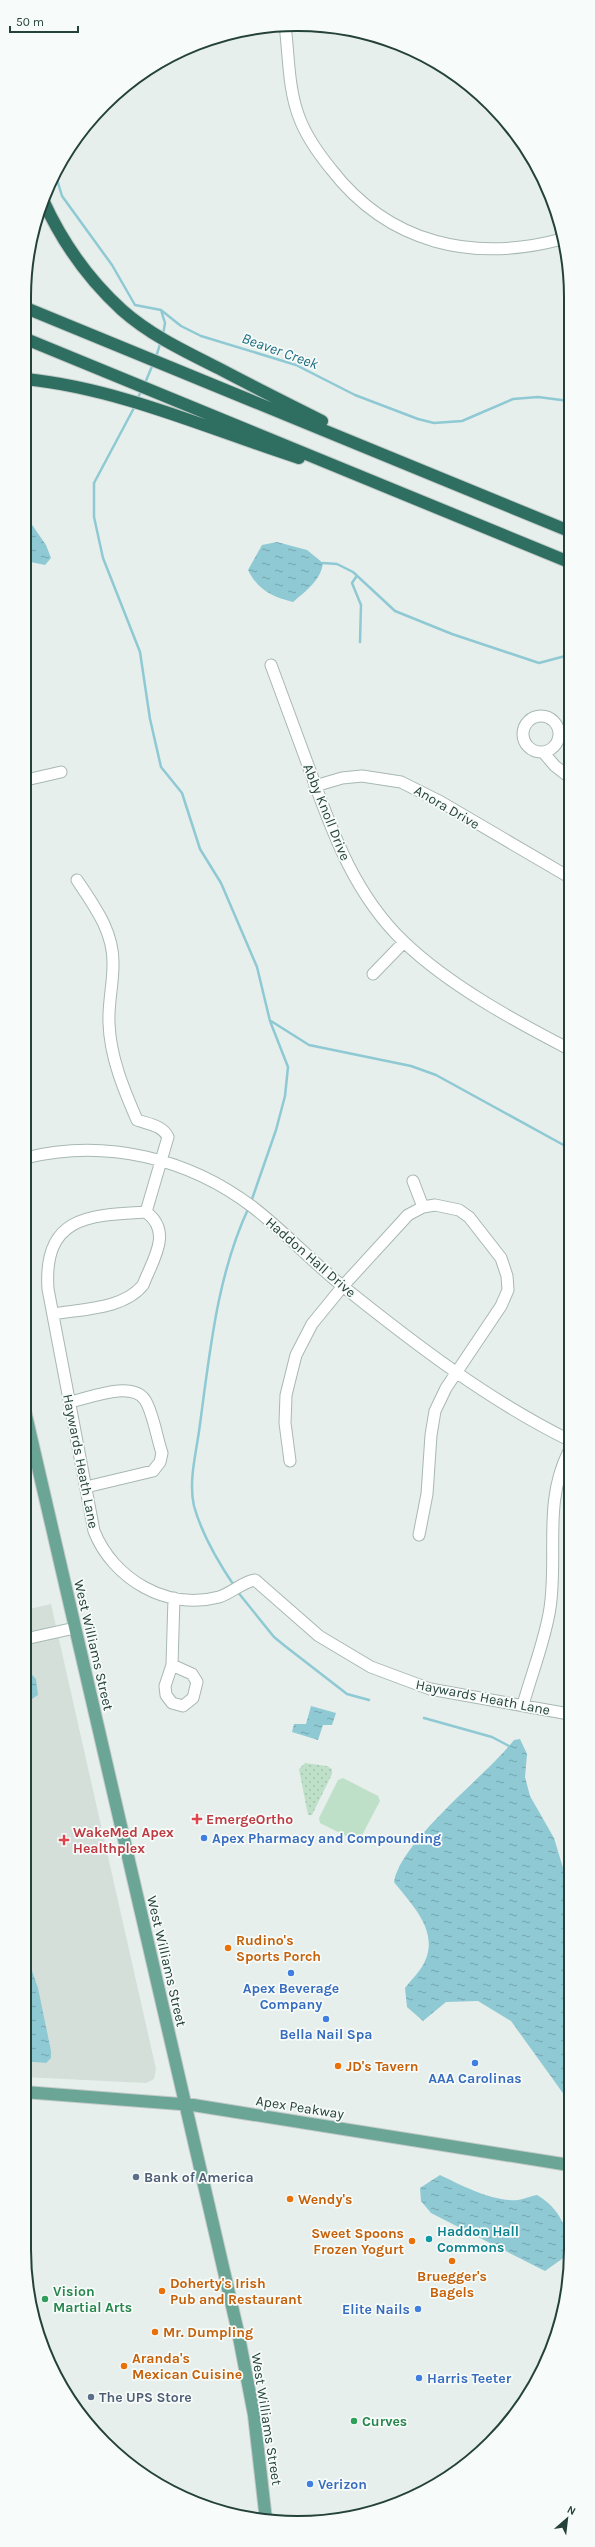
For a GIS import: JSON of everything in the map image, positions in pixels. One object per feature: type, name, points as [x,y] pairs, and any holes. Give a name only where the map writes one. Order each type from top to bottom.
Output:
[{"type":"highway","points":[[47,207],[63,240],[80,265],[123,311],[152,332],[183,351],[402,462]]},
{"type":"highway","points":[[31,310],[564,528]]},
{"type":"highway","points":[[31,340],[564,560]]},
{"type":"highway","points":[[31,379],[60,382],[104,392],[390,488]]},
{"type":"main road","name":"West Williams Street","points":[[31,1436],[238,2332],[254,2415],[265,2514]]},
{"type":"main road","name":"Apex Peakway","points":[[31,2093],[185,2104],[564,2164]]},
{"type":"street","points":[[286,32],[295,106],[306,134],[341,182],[369,208],[410,233],[467,248],[502,250],[538,246],[558,240]]},
{"type":"street","name":"Abby Knoll Drive","points":[[271,665],[333,834],[356,882],[385,921],[404,942],[451,980],[564,1045]]},
{"type":"street","points":[[548,750],[564,770]]},
{"type":"street","points":[[31,779],[61,772]]},
{"type":"street","name":"Anora Drive","points":[[315,786],[342,778],[362,776],[401,782],[434,798],[564,875]]},
{"type":"street","points":[[53,1314],[117,1302],[130,1298],[143,1285],[160,1237],[159,1225],[146,1212],[168,1137],[165,1131],[159,1127],[137,1120],[120,1080],[109,1024],[113,966],[109,935],[101,918],[77,880]]},
{"type":"street","points":[[373,974],[404,942]]},
{"type":"street","name":"Haddon Hall Drive","points":[[31,1157],[88,1150],[129,1153],[160,1161],[196,1173],[231,1192],[256,1209],[343,1286],[456,1372],[564,1437]]},
{"type":"street","points":[[413,1181],[423,1207]]},
{"type":"street","points":[[290,1461],[285,1409],[292,1368],[307,1332],[343,1286],[408,1215],[423,1207],[435,1204],[449,1206],[469,1217],[501,1258],[508,1276],[508,1290],[501,1306],[456,1372],[439,1401],[433,1421],[428,1494],[419,1536]]},
{"type":"street","name":"Haywards Heath Lane","points":[[146,1212],[97,1215],[79,1221],[64,1232],[54,1246],[48,1264],[48,1289],[94,1531],[110,1560],[119,1570],[139,1585],[174,1598],[201,1599],[218,1597],[255,1580],[319,1636],[371,1667],[430,1689],[564,1713]]},
{"type":"street","points":[[70,1402],[123,1390],[139,1393],[146,1401],[162,1453],[160,1462],[154,1471],[86,1487]]},
{"type":"street","points":[[523,1705],[548,1622],[552,1593],[554,1495],[564,1466]]},
{"type":"street","points":[[172,1665],[174,1598]]},
{"type":"street","points":[[31,1638],[75,1628]]},
{"type":"shaded area","name":"WakeMed Apex Healthplex","points":[[51,1604],[156,2069],[154,2079],[146,2083],[31,2077],[31,1609]]},
{"type":"green space","points":[[305,1763],[327,1766],[332,1769],[332,1774],[312,1815],[308,1815],[299,1769]]},
{"type":"green space","points":[[343,1778],[378,1796],[380,1801],[360,1839],[356,1841],[320,1823],[319,1818],[338,1780]]},
{"type":"water","points":[[31,523],[46,545],[51,558],[45,565],[31,562]]},
{"type":"water","points":[[277,542],[307,550],[323,563],[322,569],[316,580],[293,602],[266,592],[256,583],[248,570],[262,545]]},
{"type":"water","points":[[31,1674],[36,1679],[38,1695],[31,1699]]},
{"type":"water","points":[[311,1706],[336,1713],[332,1725],[323,1725],[318,1740],[292,1732],[294,1724],[306,1724]]},
{"type":"water","points":[[520,1739],[527,1754],[525,1777],[530,1796],[554,1838],[564,1871],[564,2095],[511,2021],[478,2001],[446,2002],[423,2021],[407,2007],[405,1988],[425,1961],[428,1950],[428,1939],[426,1928],[421,1918],[415,1908],[394,1882],[400,1865],[412,1847],[446,1808],[514,1740]]},
{"type":"water","points":[[31,1968],[38,1988],[51,2051],[51,2058],[46,2063],[31,2062]]},
{"type":"water","points":[[440,2175],[488,2196],[508,2200],[518,2200],[537,2195],[551,2206],[564,2225],[564,2258],[545,2271],[431,2213],[421,2201],[420,2188]]},
{"type":"waterway","name":"Beaver Creek","points":[[57,181],[62,196],[112,265],[135,305],[161,310],[181,326],[201,336],[296,365],[355,395],[418,419],[434,423],[462,421],[513,399],[538,397],[564,400]]},
{"type":"waterway","points":[[161,310],[165,323],[163,335]]},
{"type":"waterway","points":[[156,357],[161,341]]},
{"type":"waterway","points":[[145,383],[153,364]]},
{"type":"waterway","points":[[137,400],[142,389]]},
{"type":"waterway","points":[[135,406],[94,483],[94,517],[103,558],[140,652],[150,719],[161,767],[182,793],[200,849],[221,883],[257,967],[270,1021],[288,1067],[285,1096],[276,1130],[251,1202]]},
{"type":"waterway","points":[[323,563],[337,564],[353,572],[395,611],[452,634],[539,663],[564,656]]},
{"type":"waterway","points":[[356,577],[352,583],[361,605],[360,642]]},
{"type":"waterway","points":[[271,1021],[309,1045],[411,1066],[436,1075],[564,1145]]},
{"type":"waterway","points":[[235,1587],[206,1538],[197,1517],[192,1496],[192,1475],[216,1314],[229,1259],[249,1207]]},
{"type":"waterway","points":[[237,1591],[274,1637],[347,1694],[369,1700]]},
{"type":"waterway","points":[[424,1718],[492,1737],[509,1746],[509,1749]]},
{"type":"place","name":"EmergeOrtho","points":[[197,1819]]},
{"type":"place","name":"Apex Pharmacy and Compounding","points":[[204,1838]]},
{"type":"place","name":"WakeMed Apex Healthplex","points":[[64,1840]]},
{"type":"place","name":"Rudino's Sports Porch","points":[[228,1948]]},
{"type":"place","name":"Apex Beverage Company","points":[[291,1973]]},
{"type":"place","name":"Bella Nail Spa","points":[[326,2019]]},
{"type":"place","name":"AAA Carolinas","points":[[475,2063]]},
{"type":"place","name":"JD's Tavern","points":[[338,2066]]},
{"type":"place","name":"Bank of America","points":[[136,2177]]},
{"type":"place","name":"Wendy's","points":[[290,2199]]},
{"type":"place","name":"Haddon Hall Commons","points":[[429,2239]]},
{"type":"place","name":"Sweet Spoons Frozen Yogurt","points":[[412,2241]]},
{"type":"place","name":"Bruegger's Bagels","points":[[452,2261]]},
{"type":"place","name":"Doherty's Irish Pub and Restaurant","points":[[162,2291]]},
{"type":"place","name":"Vision Martial Arts","points":[[45,2299]]},
{"type":"place","name":"Elite Nails","points":[[418,2309]]},
{"type":"place","name":"Mr. Dumpling","points":[[155,2332]]},
{"type":"place","name":"Aranda's Mexican Cuisine","points":[[124,2366]]},
{"type":"place","name":"Harris Teeter","points":[[419,2378]]},
{"type":"place","name":"The UPS Store","points":[[91,2397]]},
{"type":"place","name":"Curves","points":[[354,2421]]},
{"type":"place","name":"Verizon","points":[[310,2484]]}]
